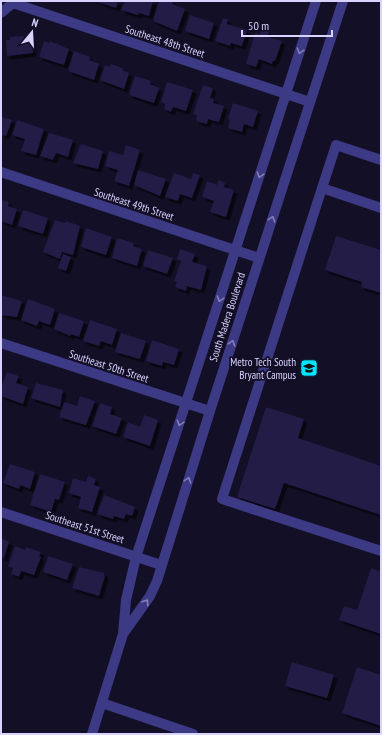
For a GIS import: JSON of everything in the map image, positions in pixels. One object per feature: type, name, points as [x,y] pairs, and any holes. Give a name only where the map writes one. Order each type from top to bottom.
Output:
[{"type":"street","name":"South Madera Boulevard","points":[[92,734],[124,634],[126,600],[136,557],[316,1]]},
{"type":"street","name":"South Madera Boulevard","points":[[124,634],[150,596],[161,565],[343,1]]},
{"type":"street","name":"Southeast 48th Street","points":[[1,13],[13,3],[310,102]]},
{"type":"street","points":[[381,160],[336,145],[222,499],[381,551]]},
{"type":"street","name":"Southeast 49th Street","points":[[1,172],[259,258]]},
{"type":"street","points":[[322,188],[381,208]]},
{"type":"street","name":"Southeast 50th Street","points":[[1,343],[210,411]]},
{"type":"street","name":"Southeast 51st Street","points":[[1,512],[161,565]]},
{"type":"street","points":[[102,703],[193,734]]},
{"type":"building","points":[[95,1],[118,1],[116,8]]},
{"type":"building","points":[[125,1],[153,1],[149,16],[139,13],[138,15],[121,10]]},
{"type":"building","points":[[159,1],[173,1],[172,4],[185,9],[177,31],[153,21]]},
{"type":"building","points":[[190,15],[214,23],[209,39],[185,31]]},
{"type":"building","points":[[223,18],[228,19],[227,24],[247,30],[242,46],[231,43],[230,46],[215,41]]},
{"type":"building","points":[[261,29],[269,31],[268,37],[282,41],[275,61],[273,61],[272,64],[259,59],[256,67],[246,64],[255,33],[260,34]]},
{"type":"building","points":[[24,36],[24,38],[32,37],[33,53],[7,56],[6,40],[10,40],[10,37]]},
{"type":"building","points":[[44,41],[50,43],[50,41],[69,49],[64,65],[39,57]]},
{"type":"building","points":[[74,51],[90,57],[89,60],[99,64],[94,80],[68,71]]},
{"type":"building","points":[[111,64],[123,68],[122,70],[129,73],[124,89],[100,80],[105,65],[110,67]]},
{"type":"building","points":[[135,76],[151,81],[150,84],[159,88],[154,103],[129,95]]},
{"type":"building","points":[[167,82],[193,90],[186,111],[173,107],[171,112],[164,109],[165,104],[161,102]]},
{"type":"building","points":[[203,85],[213,88],[210,98],[214,99],[213,103],[224,106],[219,122],[208,119],[207,124],[196,121],[197,115],[193,114]]},
{"type":"building","points":[[233,103],[258,111],[253,127],[244,124],[242,132],[228,128],[230,120],[228,119]]},
{"type":"building","points":[[1,117],[12,120],[6,136],[1,135]]},
{"type":"building","points":[[17,120],[44,129],[36,155],[21,151],[25,139],[12,135]]},
{"type":"building","points":[[49,133],[73,140],[68,157],[56,153],[53,160],[40,156]]},
{"type":"building","points":[[81,144],[103,151],[98,169],[73,163]]},
{"type":"building","points":[[126,145],[140,150],[129,186],[114,181],[118,170],[105,166],[109,151],[123,155]]},
{"type":"building","points":[[138,170],[166,179],[160,196],[134,185]]},
{"type":"building","points":[[174,173],[191,179],[193,173],[200,175],[192,198],[180,194],[178,201],[165,197]]},
{"type":"building","points":[[219,180],[225,183],[224,187],[234,190],[226,217],[210,212],[214,201],[202,197],[207,181],[217,185]]},
{"type":"building","points":[[1,200],[9,202],[8,206],[17,209],[12,225],[1,221]]},
{"type":"building","points":[[23,210],[48,218],[43,234],[18,226]]},
{"type":"building","points":[[55,220],[65,223],[66,221],[80,226],[73,255],[62,252],[60,259],[43,252]]},
{"type":"building","points":[[86,228],[112,237],[106,255],[81,247]]},
{"type":"building","points":[[336,236],[381,250],[381,293],[361,287],[362,282],[325,270]]},
{"type":"building","points":[[117,238],[134,243],[133,246],[142,249],[137,266],[112,258]]},
{"type":"building","points":[[180,249],[195,254],[192,262],[207,266],[201,290],[187,286],[186,291],[175,287],[177,282],[174,281],[181,261],[177,259]]},
{"type":"building","points":[[148,250],[173,258],[167,274],[143,266]]},
{"type":"building","points":[[63,254],[71,257],[66,271],[58,268]]},
{"type":"building","points":[[1,295],[22,301],[17,317],[1,315]]},
{"type":"building","points":[[28,299],[55,309],[50,325],[39,321],[37,326],[21,320]]},
{"type":"building","points":[[59,313],[84,321],[79,337],[71,334],[70,336],[54,329]]},
{"type":"building","points":[[90,320],[117,329],[112,345],[101,341],[99,346],[83,341]]},
{"type":"building","points":[[121,333],[146,341],[140,359],[115,352]]},
{"type":"building","points":[[152,340],[179,349],[174,365],[163,362],[162,366],[146,361]]},
{"type":"building","points":[[7,372],[19,376],[16,383],[28,387],[23,404],[1,396],[1,388]]},
{"type":"building","points":[[36,383],[63,390],[60,407],[31,398]]},
{"type":"building","points":[[80,396],[95,401],[86,425],[59,417],[64,402],[77,406]]},
{"type":"building","points":[[100,403],[112,407],[110,414],[122,418],[116,434],[92,426]]},
{"type":"building","points":[[266,407],[304,419],[298,438],[381,466],[381,515],[284,483],[275,509],[237,497]]},
{"type":"building","points":[[144,415],[158,420],[150,446],[123,437],[128,422],[140,427]]},
{"type":"building","points":[[10,464],[35,472],[30,489],[20,485],[19,489],[3,483]]},
{"type":"building","points":[[40,474],[65,482],[59,500],[55,499],[51,512],[30,505]]},
{"type":"building","points":[[88,476],[96,479],[94,485],[100,487],[92,512],[78,508],[81,497],[69,493],[73,478],[86,482]]},
{"type":"building","points":[[104,495],[135,507],[132,516],[126,514],[124,519],[114,516],[113,519],[97,514]]},
{"type":"building","points":[[1,538],[9,542],[4,558],[1,557]]},
{"type":"building","points":[[15,546],[25,550],[26,547],[41,552],[39,556],[41,557],[34,575],[21,571],[19,577],[11,573],[13,568],[8,566]]},
{"type":"building","points":[[48,556],[73,564],[67,580],[43,572]]},
{"type":"building","points":[[79,567],[104,573],[105,576],[99,596],[72,588]]},
{"type":"building","points":[[371,568],[381,572],[381,634],[339,620],[344,606],[357,610]]},
{"type":"building","points":[[292,662],[334,675],[327,698],[285,686]]},
{"type":"building","points":[[357,667],[381,675],[381,726],[342,713]]},
{"type":"place","name":"Metro Tech South Bryant Campus","points":[[309,368]]}]
